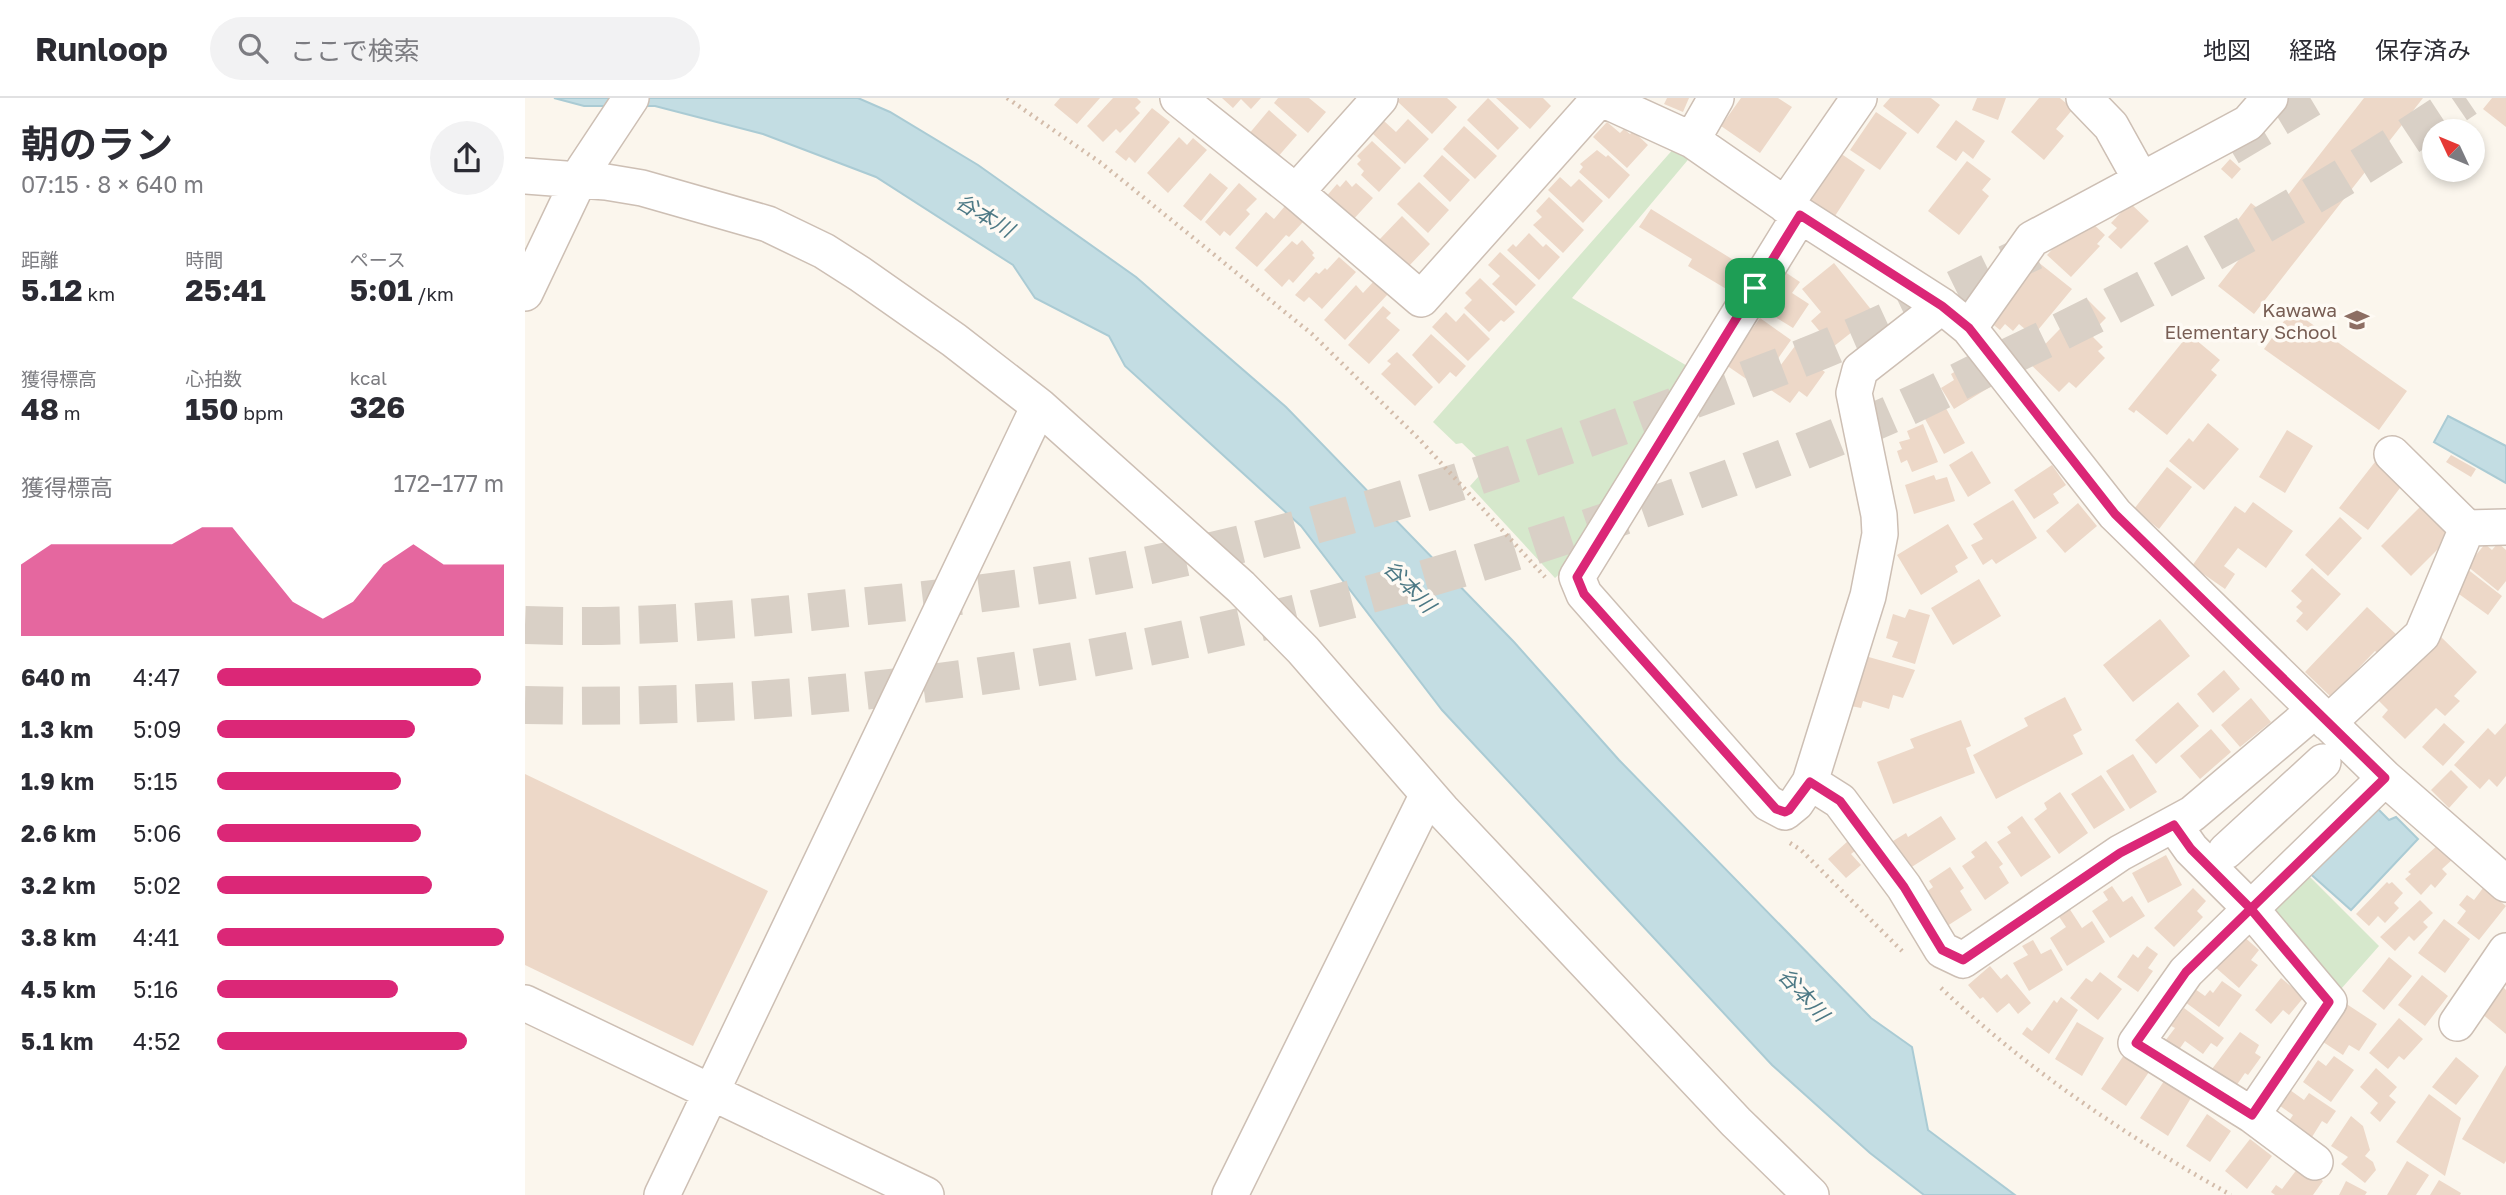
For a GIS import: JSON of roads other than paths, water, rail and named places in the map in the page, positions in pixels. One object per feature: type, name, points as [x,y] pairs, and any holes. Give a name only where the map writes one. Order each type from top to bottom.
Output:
[{"type":"street","points":[[525,293],[582,174],[631,98]]},
{"type":"street","points":[[1178,98],[1296,192],[1421,299],[1600,98],[1692,140],[1956,317],[2115,514],[2385,778],[2500,868]]},
{"type":"street","points":[[1296,192],[1380,98]]},
{"type":"street","points":[[1692,140],[1716,98]]},
{"type":"street","points":[[1859,98],[1577,577],[1584,594],[1768,803],[1785,812],[1796,803],[1810,782],[1868,596],[1880,534],[1879,514],[1854,393],[1860,370],[1956,317],[2032,239],[2248,123],[2270,98]]},
{"type":"street","points":[[2084,98],[2112,126],[2141,180]]},
{"type":"street","points":[[525,176],[582,174],[714,207],[768,224],[824,251],[954,340],[1039,407],[1241,587],[1303,650],[1427,794],[1807,1194]]},
{"type":"street","points":[[661,1195],[1039,407]]},
{"type":"street","points":[[2392,454],[2467,528],[2506,527]]},
{"type":"street","points":[[1810,782],[1840,801],[1904,887],[1942,950],[1963,960],[2120,853],[2192,814],[2322,716],[2422,635],[2467,528]]},
{"type":"street","points":[[2226,850],[2323,762]]},
{"type":"street","points":[[2315,1162],[2252,1115],[2136,1043],[2186,972],[2385,778]]},
{"type":"street","points":[[1230,1195],[1427,794]]},
{"type":"street","points":[[2275,805],[2315,846]]},
{"type":"street","points":[[2174,825],[2191,849],[2250,908],[2329,1002],[2252,1115]]},
{"type":"street","points":[[2457,1023],[2506,951]]},
{"type":"street","points":[[525,1003],[926,1195]]},
{"type":"water","name":"谷本川","points":[[554,98],[858,98],[890,112],[978,165],[1136,277],[1286,407],[1514,642],[1619,760],[1871,1018],[1912,1047],[1928,1130],[2015,1195],[1924,1195],[1870,1153],[1772,1065],[1442,710],[1301,526],[1125,366],[1109,336],[1035,298],[1013,265],[876,177],[763,134],[655,106],[584,106]]},
{"type":"water","points":[[2448,416],[2506,446],[2506,483],[2434,442]]},
{"type":"water","points":[[2376,807],[2389,820],[2396,817],[2418,839],[2351,910],[2306,870]]},
{"type":"tunnel","points":[[2229,147],[2311,98]]},
{"type":"tunnel","points":[[525,705],[665,704],[805,696],[944,681],[1082,660],[1219,632],[1490,560],[1726,480],[1910,405],[2194,263],[2305,200],[2466,98]]},
{"type":"tunnel","points":[[525,625],[687,623],[950,597],[1121,571],[1258,540],[1459,482],[1729,386],[1872,329],[2034,251]]},
{"type":"place","name":"Kawawa Elementary School","points":[[2357,320]]}]
